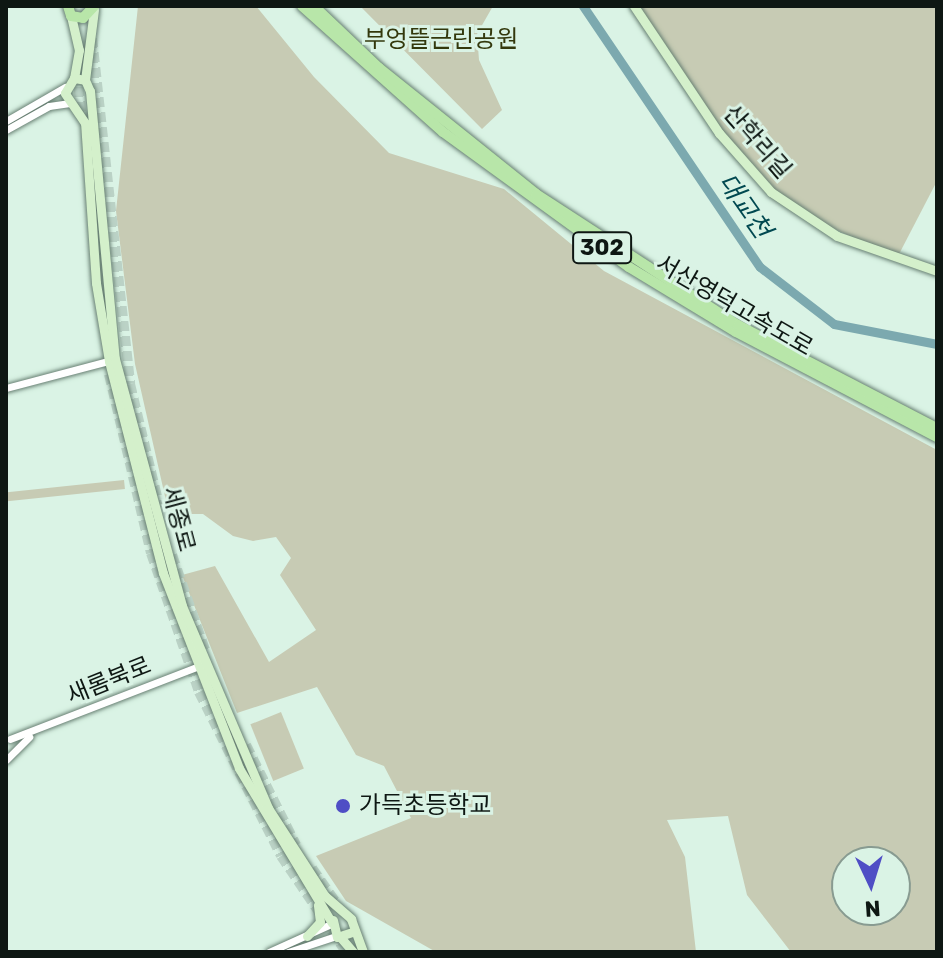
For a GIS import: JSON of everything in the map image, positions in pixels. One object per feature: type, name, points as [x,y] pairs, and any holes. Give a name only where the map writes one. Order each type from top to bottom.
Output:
[{"type":"highway","name":"서산영덕고속도로","points":[[302,6],[443,132],[629,267],[749,340],[937,437]]},
{"type":"highway","name":"서산영덕고속도로","points":[[314,6],[379,68],[536,194],[738,325],[937,428]]},
{"type":"highway","points":[[70,11],[83,18],[94,8]]},
{"type":"main road","name":"산학리길","points":[[634,6],[719,133],[771,192],[837,236],[937,271]]},
{"type":"main road","name":"세종로","points":[[94,8],[85,80],[112,360]]},
{"type":"main road","points":[[65,87],[74,78],[79,50],[70,11]]},
{"type":"main road","points":[[74,78],[85,80]]},
{"type":"main road","name":"세종로","points":[[65,87],[87,132],[96,283],[163,573],[256,801],[339,937]]},
{"type":"main road","points":[[74,104],[89,97]]},
{"type":"main road","name":"세종로","points":[[200,666],[268,808],[342,915],[351,919],[352,932]]},
{"type":"main road","points":[[307,936],[320,922],[317,901]]},
{"type":"main road","points":[[331,923],[342,915]]},
{"type":"main road","points":[[353,952],[339,937],[352,932],[363,952]]},
{"type":"street","points":[[6,121],[65,87]]},
{"type":"street","points":[[6,130],[49,106],[74,104]]},
{"type":"street","points":[[6,388],[112,360]]},
{"type":"street","name":"새롬북로","points":[[8,738],[30,736],[200,666]]},
{"type":"street","name":"새롬북로","points":[[6,760],[30,736]]},
{"type":"street","points":[[8,738],[15,751]]},
{"type":"street","points":[[269,952],[331,923]]},
{"type":"street","points":[[288,952],[339,937]]},
{"type":"green space","points":[[138,6],[256,6],[314,77],[389,153],[504,189],[604,271],[937,450],[937,952],[791,952],[747,895],[728,816],[667,820],[685,857],[696,952],[436,952],[346,901],[316,856],[411,818],[384,766],[356,755],[317,687],[237,713],[182,575],[215,566],[269,662],[316,630],[280,575],[291,558],[276,537],[253,541],[233,536],[203,514],[169,514],[135,364],[116,211]]},
{"type":"green space","name":"부엉뜰근린공원","points":[[360,6],[493,6],[477,34],[479,60],[502,110],[482,129]]},
{"type":"green space","points":[[637,6],[937,6],[937,181],[897,258],[794,210],[739,160]]},
{"type":"green space","points":[[124,480],[125,489],[6,501],[6,492]]},
{"type":"green space","points":[[281,712],[304,769],[273,781],[250,724]]},
{"type":"waterway","name":"대교천","points":[[583,6],[760,267],[834,324],[937,344]]},
{"type":"tunnel","points":[[92,38],[130,384],[159,505]]},
{"type":"tunnel","points":[[77,72],[82,120]]},
{"type":"tunnel","points":[[109,374],[151,553],[199,692],[281,856],[346,952]]},
{"type":"tunnel","points":[[172,555],[205,650]]},
{"type":"tunnel","points":[[246,745],[296,845]]},
{"type":"tunnel","points":[[312,868],[337,904]]},
{"type":"place","name":"가득초등학교","points":[[343,806]]}]
